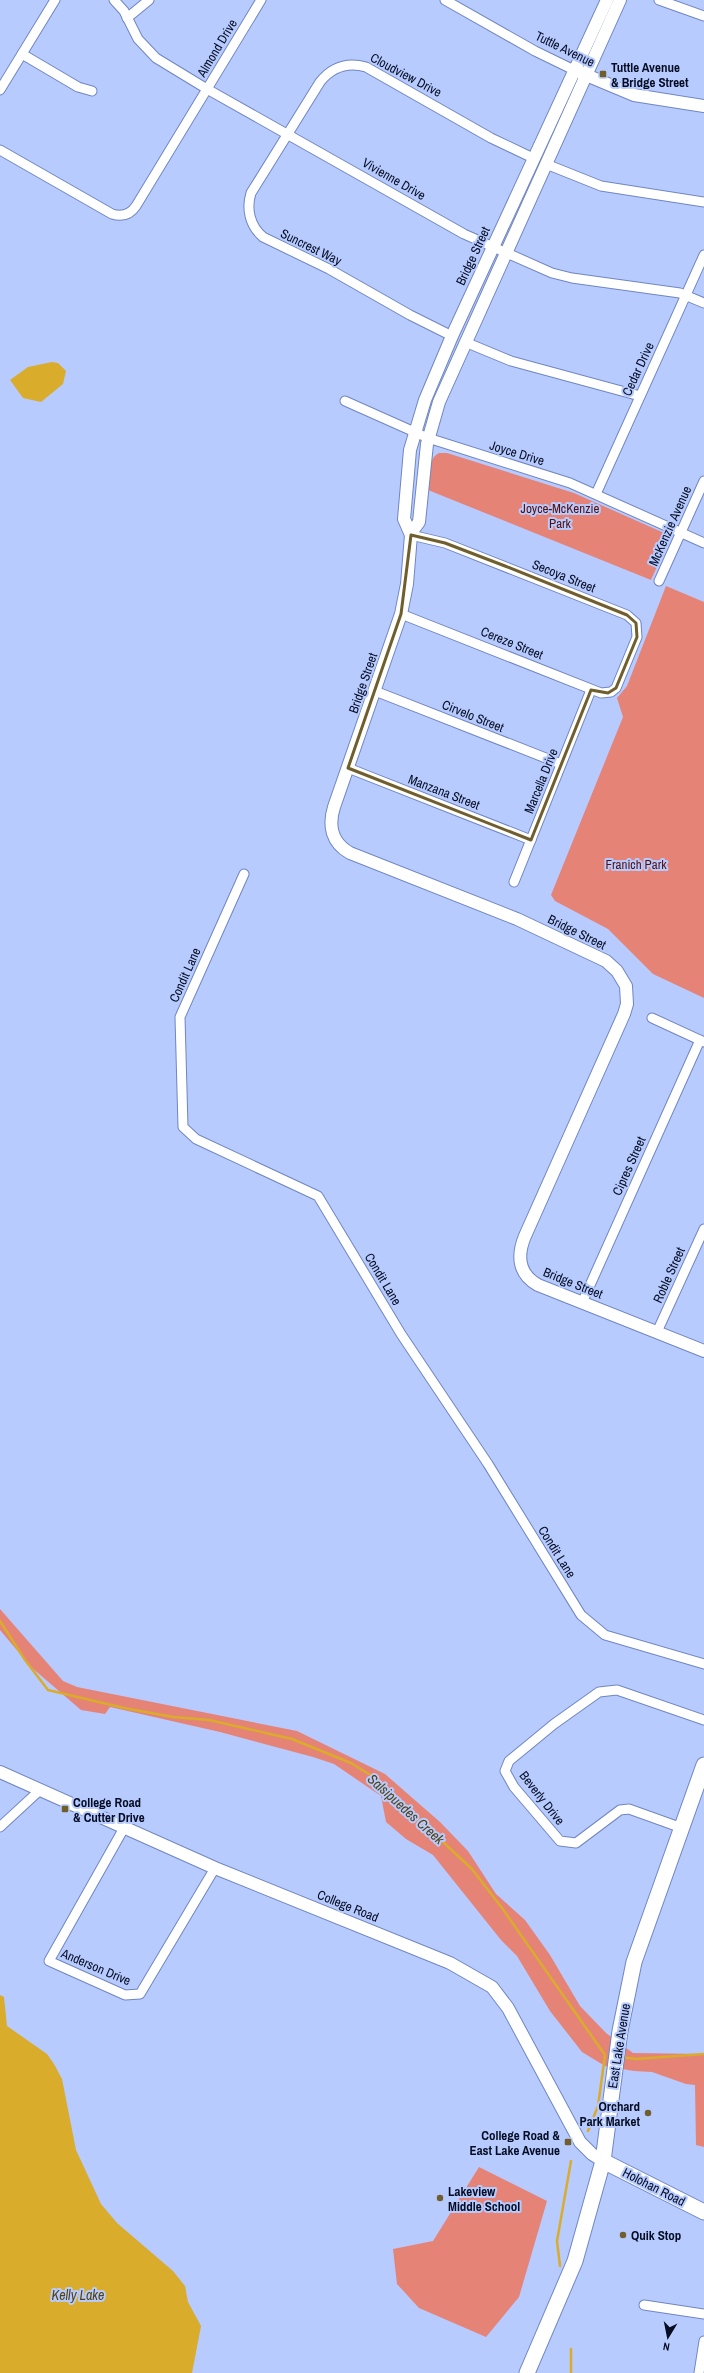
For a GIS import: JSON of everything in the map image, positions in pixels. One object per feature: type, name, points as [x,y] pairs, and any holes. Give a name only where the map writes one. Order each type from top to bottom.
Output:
[{"type":"main road","name":"East Lake Avenue","points":[[527,2373],[575,2261],[603,2161],[620,2031],[634,1962],[704,1766]]},
{"type":"main road","name":"Holohan Road","points":[[603,2161],[704,2212]]},
{"type":"street","points":[[0,90],[55,0]]},
{"type":"street","name":"Vivienne Drive","points":[[114,0],[128,18],[138,39],[149,52],[207,89],[456,229],[505,253],[543,270],[561,276],[686,295],[704,302]]},
{"type":"street","points":[[128,18],[149,0]]},
{"type":"street","name":"Almond Drive","points":[[0,150],[107,212],[116,215],[126,215],[136,206],[261,0]]},
{"type":"street","name":"Tuttle Avenue","points":[[445,0],[535,51],[634,95],[704,106]]},
{"type":"street","name":"Bridge Street","points":[[607,0],[546,164],[439,402],[428,438],[419,522],[411,534],[407,584],[401,614],[334,807],[331,823],[335,839],[345,850],[492,909],[561,939],[606,961],[617,971],[624,981],[627,998],[624,1014],[520,1251],[521,1264],[529,1279],[542,1287],[704,1351]]},
{"type":"street","name":"Bridge Street","points":[[411,534],[404,519],[408,462],[414,432],[431,386],[452,336],[533,158],[620,0]]},
{"type":"street","points":[[658,0],[704,16]]},
{"type":"street","points":[[22,54],[78,87],[92,91]]},
{"type":"street","name":"Cloudview Drive","points":[[288,134],[326,75],[346,65],[359,66],[375,72],[491,138],[533,158]]},
{"type":"street","name":"Suncrest Way","points":[[288,134],[250,198],[250,218],[258,233],[268,241],[329,270],[452,336]]},
{"type":"street","points":[[546,164],[601,186],[704,202]]},
{"type":"street","name":"Cedar Drive","points":[[596,494],[704,255]]},
{"type":"street","points":[[465,342],[511,361],[640,396]]},
{"type":"street","name":"Joyce Drive","points":[[346,401],[428,438],[560,480],[596,494],[704,543]]},
{"type":"street","name":"McKenzie Avenue","points":[[659,581],[704,481]]},
{"type":"street","name":"Secoya Street","points":[[411,534],[445,543],[631,617],[637,625],[637,637],[614,690]]},
{"type":"street","name":"Cereze Street","points":[[401,614],[592,690],[605,693],[614,690]]},
{"type":"street","name":"Marcella Drive","points":[[514,882],[592,690]]},
{"type":"street","name":"Cirvelo Street","points":[[375,691],[561,764]]},
{"type":"street","name":"Manzana Street","points":[[348,768],[531,840]]},
{"type":"street","name":"Condit Lane","points":[[244,874],[180,1016],[183,1127],[196,1139],[318,1196],[401,1334],[488,1464],[581,1615],[606,1635],[704,1664]]},
{"type":"street","points":[[652,1018],[702,1041]]},
{"type":"street","name":"Cipres Street","points":[[582,1303],[702,1041]]},
{"type":"street","name":"Roble Street","points":[[657,1332],[704,1229]]},
{"type":"street","name":"Beverly Drive","points":[[682,1828],[629,1809],[620,1810],[576,1843],[560,1841],[514,1787],[505,1771],[509,1761],[554,1724],[599,1692],[617,1690],[704,1720]]},
{"type":"street","name":"College Road","points":[[0,1772],[215,1868],[450,1963],[492,1987],[508,2008],[580,2142],[592,2154],[603,2161]]},
{"type":"street","points":[[0,1827],[40,1790]]},
{"type":"street","name":"Anderson Drive","points":[[124,1828],[49,1961],[125,1995],[140,1994],[215,1868]]},
{"type":"street","points":[[644,2305],[704,2314]]},
{"type":"street","points":[[699,2373],[704,2341]]},
{"type":"highlighted area","points":[[411,535],[445,543],[505,566],[627,615],[636,623],[637,637],[616,688],[608,693],[591,690],[531,840],[348,768],[401,614]]},
{"type":"green space","name":"Joyce-McKenzie Park","points":[[439,453],[447,453],[574,493],[662,532],[667,537],[668,542],[651,580],[428,490],[432,460]]},
{"type":"green space","name":"Franich Park","points":[[666,586],[704,602],[704,998],[653,974],[608,929],[555,901],[551,895],[623,717],[617,698],[627,686]]},
{"type":"green space","points":[[0,1609],[63,1681],[77,1687],[297,1731],[385,1774],[440,1822],[468,1851],[496,1894],[525,1920],[550,1955],[580,2006],[606,2033],[633,2053],[704,2054],[704,2147],[696,2145],[695,2085],[686,2084],[652,2072],[634,2071],[605,2066],[582,2052],[550,2011],[517,1956],[501,1940],[433,1855],[406,1839],[386,1822],[381,1796],[334,1764],[313,1757],[220,1732],[110,1707],[105,1714],[81,1710],[31,1667],[0,1630]]},
{"type":"green space","points":[[479,2167],[547,2201],[519,2297],[486,2337],[419,2308],[397,2284],[393,2249],[433,2241]]},
{"type":"water","points":[[52,362],[58,363],[66,371],[63,384],[41,402],[23,398],[10,380],[28,367]]},
{"type":"water","name":"Kelly Lake","points":[[0,1995],[4,1997],[7,2026],[47,2054],[62,2079],[76,2150],[101,2204],[117,2223],[173,2271],[185,2286],[188,2302],[201,2326],[192,2373],[0,2373]]},
{"type":"waterway","name":"Salsipuedes Creek","points":[[0,1621],[25,1660],[48,1690],[124,1708],[173,1717],[209,1720],[292,1739],[351,1763],[372,1776],[472,1869],[502,1908],[605,2055],[598,2106],[588,2131]]},
{"type":"waterway","points":[[621,2057],[636,2059],[704,2054]]},
{"type":"waterway","name":"Salsipuedes Creek","points":[[560,2266],[557,2241],[571,2161]]},
{"type":"waterway","name":"Salsipuedes Creek","points":[[571,2349],[571,2373]]},
{"type":"place","name":"Tuttle Avenue & Bridge Street","points":[[603,74]]},
{"type":"place","name":"College Road & Cutter Drive","points":[[65,1809]]},
{"type":"place","name":"Orchard Park Market","points":[[648,2113]]},
{"type":"place","name":"College Road & East Lake Avenue","points":[[568,2142]]},
{"type":"place","name":"Lakeview Middle School","points":[[440,2198]]},
{"type":"place","name":"Quik Stop","points":[[623,2235]]}]
